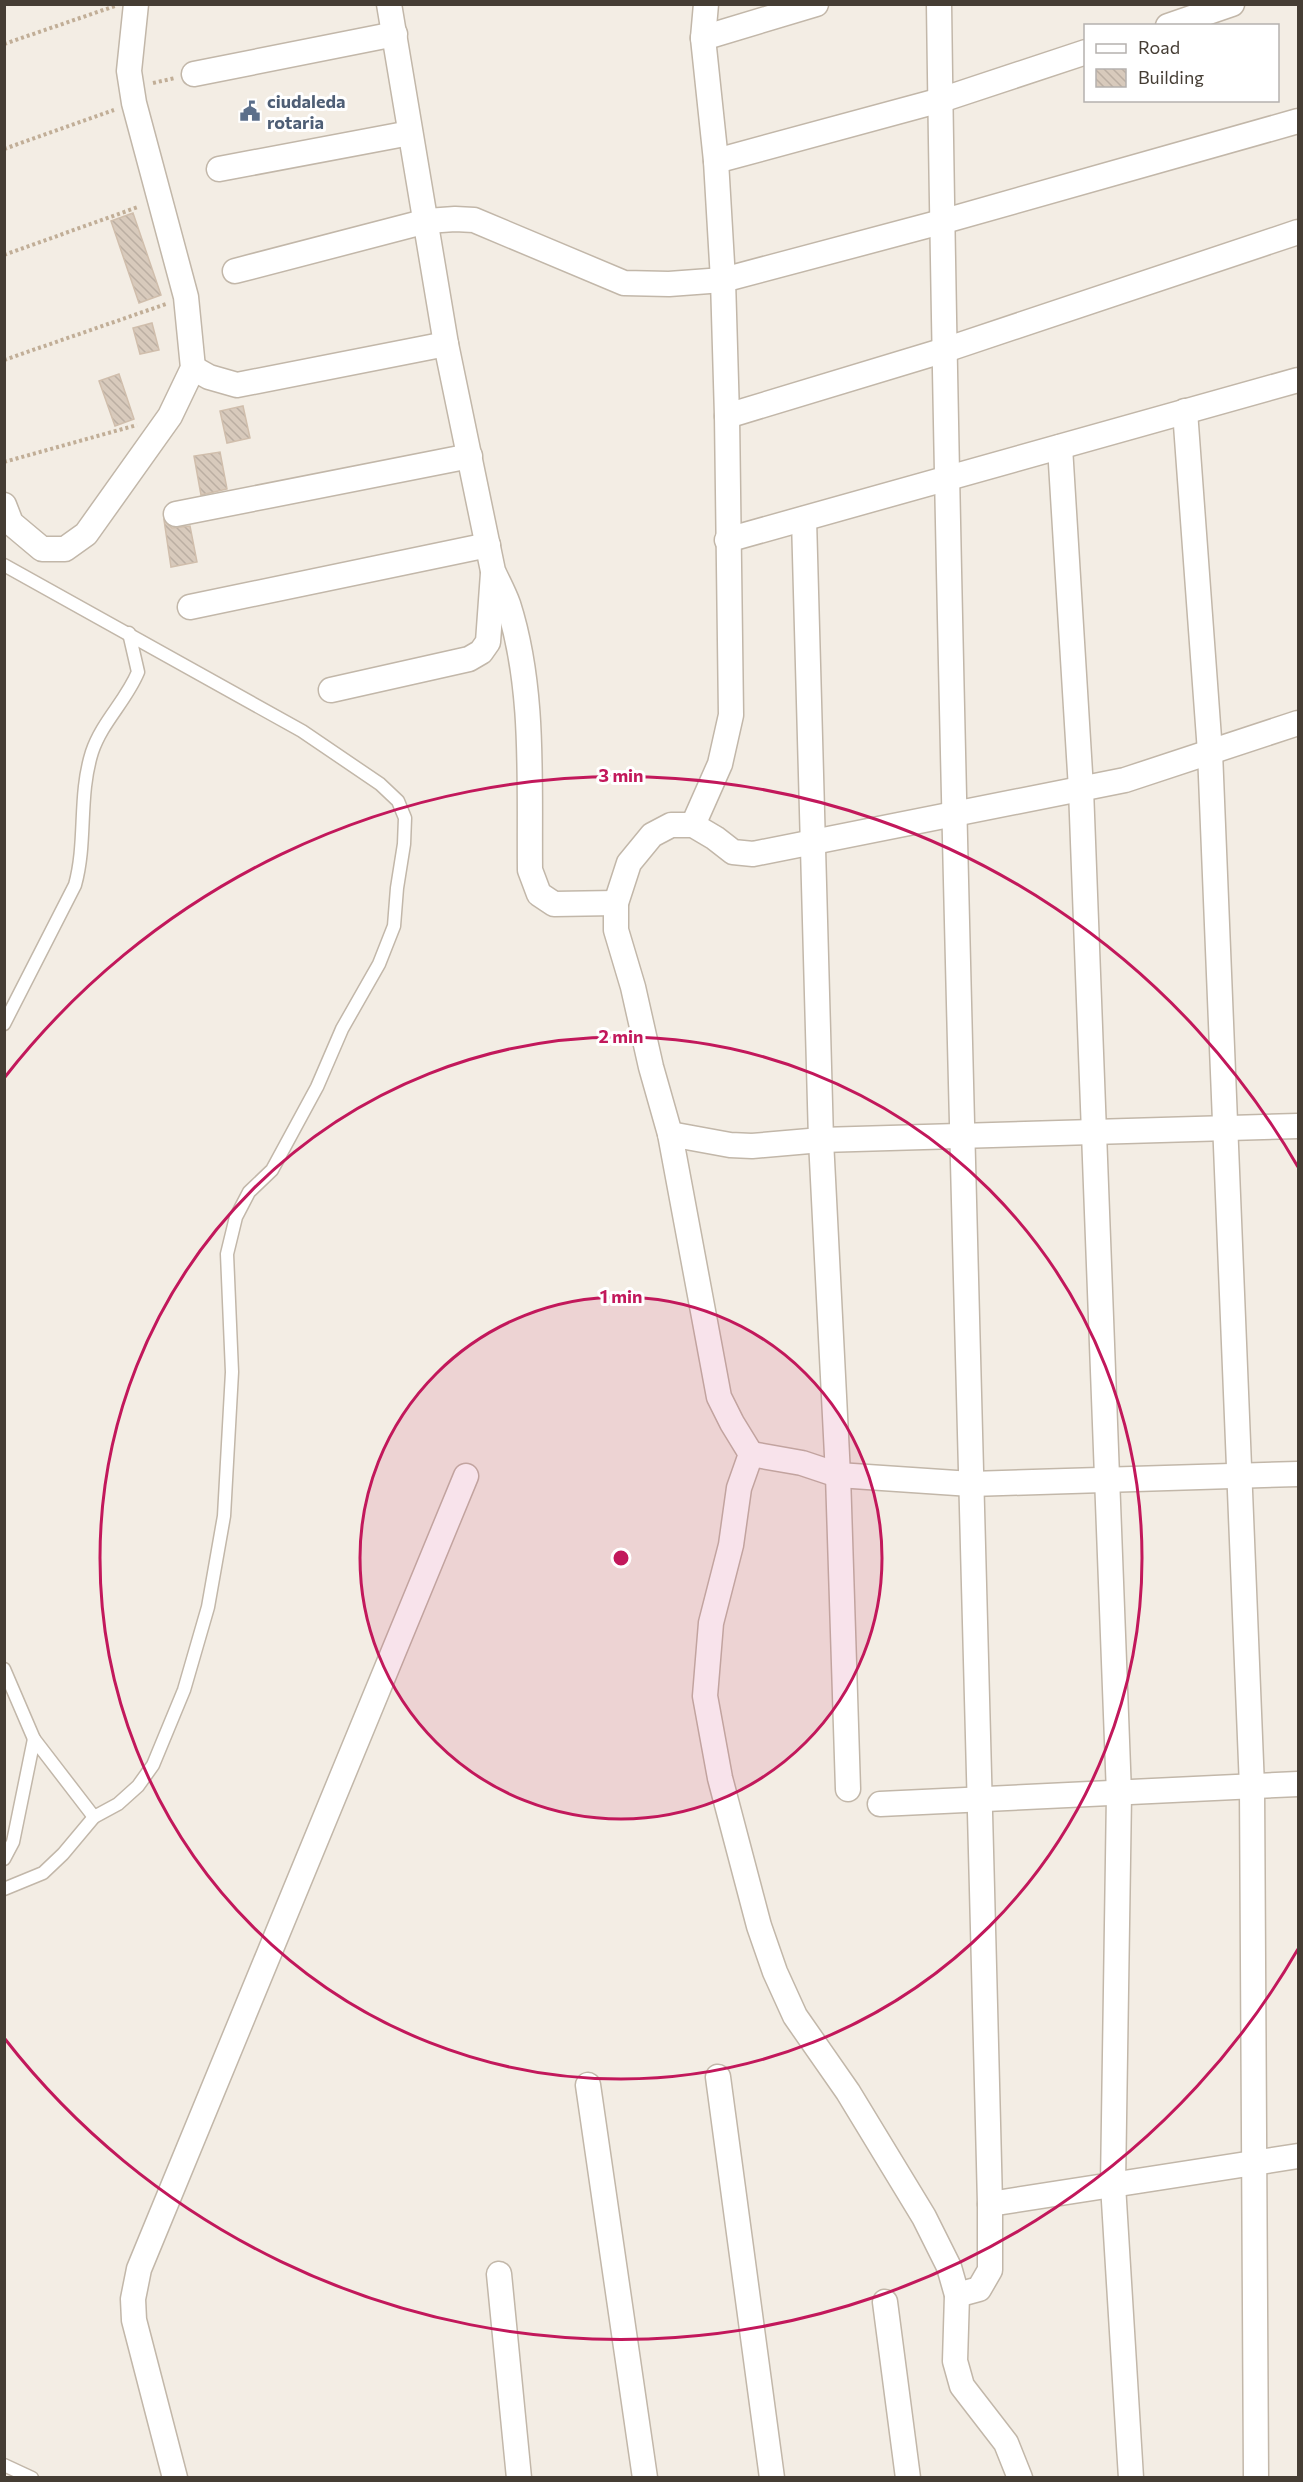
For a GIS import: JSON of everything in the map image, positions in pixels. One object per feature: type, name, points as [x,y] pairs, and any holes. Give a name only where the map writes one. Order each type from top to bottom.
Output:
[{"type":"street","points":[[4,504],[11,523],[42,549],[65,549],[86,534],[201,373],[186,297],[134,103],[129,71],[136,4]]},
{"type":"street","points":[[389,4],[446,344],[493,571],[507,601],[516,633],[526,700],[530,870],[539,894],[554,904],[616,903]]},
{"type":"street","points":[[693,825],[720,764],[731,715],[723,280],[716,161],[704,38],[706,4]]},
{"type":"street","points":[[704,38],[816,4]]},
{"type":"street","points":[[939,4],[953,814],[990,2204],[990,2270],[979,2289],[957,2295]]},
{"type":"street","points":[[1174,24],[1232,4]]},
{"type":"street","points":[[194,74],[395,34]]},
{"type":"street","points":[[716,161],[940,100],[1084,53]]},
{"type":"street","points":[[235,271],[427,221],[455,219],[474,220],[624,283],[669,284],[723,280],[941,222],[1299,121]]},
{"type":"street","points":[[219,169],[410,133]]},
{"type":"street","points":[[727,416],[945,350],[1299,232]]},
{"type":"street","points":[[201,373],[237,385],[446,344]]},
{"type":"street","points":[[727,540],[1299,380]]},
{"type":"street","points":[[1185,411],[1209,752],[1252,1787],[1252,2164],[1256,2478]]},
{"type":"street","points":[[1060,447],[1081,789],[1119,1794],[1113,2185],[1131,2478]]},
{"type":"street","points":[[176,514],[470,456]]},
{"type":"street","points":[[804,519],[821,1140],[838,1475],[848,1790]]},
{"type":"street","points":[[189,607],[488,545]]},
{"type":"street","points":[[331,690],[470,659],[481,652],[488,642],[493,571]]},
{"type":"street","points":[[1299,723],[1125,780],[753,854],[734,852],[693,825],[671,825],[652,835],[629,863],[616,903],[616,930],[633,987],[651,1067],[670,1134],[719,1397],[732,1424],[751,1454],[802,1463],[838,1475],[971,1484],[1299,1474]]},
{"type":"street","points":[[670,1134],[730,1145],[752,1146],[821,1140],[1299,1126]]},
{"type":"street","points":[[751,1454],[739,1488],[731,1545],[711,1623],[705,1696],[720,1778],[759,1926],[775,1972],[795,2016],[848,2092],[924,2217],[949,2267],[957,2295],[955,2361],[962,2386],[1006,2443],[1020,2478]]},
{"type":"street","points":[[175,2478],[134,2320],[133,2299],[139,2269],[466,1476]]},
{"type":"street","points":[[880,1804],[1299,1785]]},
{"type":"street","points":[[718,2077],[772,2478]]},
{"type":"street","points":[[588,2085],[645,2478]]},
{"type":"street","points":[[990,2204],[1299,2156]]},
{"type":"street","points":[[499,2274],[519,2478]]},
{"type":"street","points":[[885,2302],[908,2478]]},
{"type":"lane","points":[[4,565],[302,731],[380,784],[398,801],[405,818],[394,926],[379,964],[342,1029],[317,1087],[272,1170],[249,1192],[236,1217],[227,1254],[232,1372],[224,1516],[208,1607],[184,1690],[153,1766],[138,1786],[118,1804],[94,1817],[43,1873],[4,1889]]},
{"type":"lane","points":[[4,1024],[75,885],[81,864],[83,793],[92,752],[104,724],[138,672],[129,633]]},
{"type":"lane","points":[[4,1669],[34,1739],[94,1817]]},
{"type":"lane","points":[[4,1859],[13,1842],[34,1739]]},
{"type":"lane","points":[[4,2465],[32,2478]]},
{"type":"path","points":[[4,44],[119,4]]},
{"type":"path","points":[[4,149],[134,103]]},
{"type":"path","points":[[4,255],[159,200]]},
{"type":"path","points":[[4,360],[186,297]]},
{"type":"path","points":[[4,462],[170,416]]},
{"type":"building","points":[[133,213],[161,295],[139,303],[111,221]]},
{"type":"building","points":[[152,323],[159,350],[140,354],[133,328]]},
{"type":"building","points":[[119,374],[134,419],[115,426],[99,381]]},
{"type":"building","points":[[243,406],[250,438],[227,443],[220,411]]},
{"type":"building","points":[[220,452],[227,489],[201,495],[194,456]]},
{"type":"building","points":[[164,520],[172,528],[190,526],[197,562],[171,567]]},
{"type":"place","name":"ciudaleda rotaria","points":[[250,111]]}]
